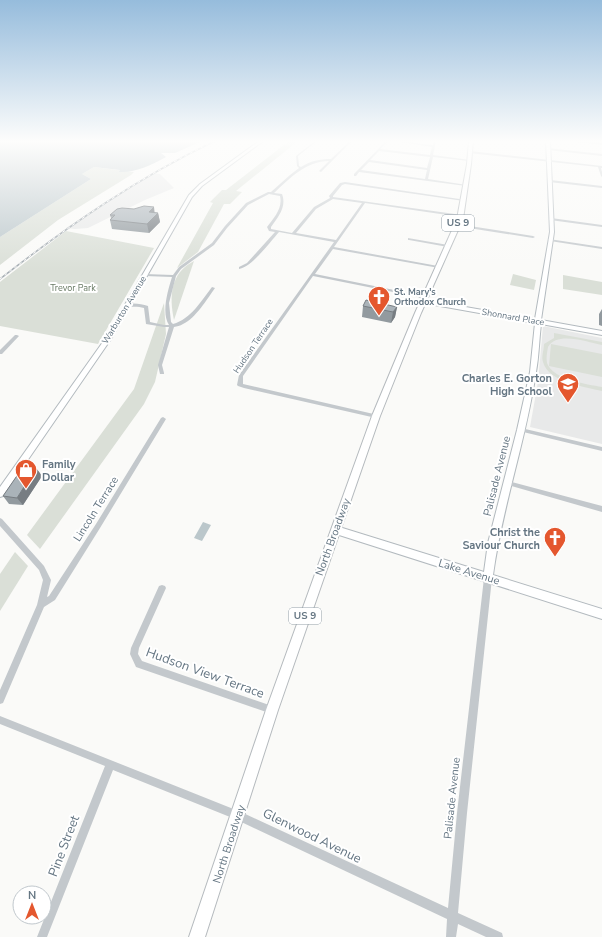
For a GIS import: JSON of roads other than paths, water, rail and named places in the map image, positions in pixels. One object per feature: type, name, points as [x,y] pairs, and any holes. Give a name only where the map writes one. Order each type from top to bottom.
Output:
[{"type":"main road","name":"North Broadway","points":[[197,937],[272,710],[376,416],[424,299],[461,216],[466,186]]},
{"type":"street","name":"Warburton Avenue","points":[[0,494],[108,339],[193,193],[201,185]]},
{"type":"street","points":[[162,373],[160,365],[172,326],[169,322],[167,303],[174,276],[183,265],[213,244],[247,204],[264,195],[272,193],[281,185]]},
{"type":"street","points":[[332,198],[331,196],[341,185]]},
{"type":"street","points":[[355,185],[464,200]]},
{"type":"street","points":[[458,185],[466,186]]},
{"type":"street","name":"Palisade Avenue","points":[[451,937],[462,813],[488,578],[493,543],[534,372],[538,322],[550,240],[550,185]]},
{"type":"street","points":[[582,185],[602,187]]},
{"type":"street","points":[[272,193],[280,195],[282,199],[281,206],[269,227],[270,230],[336,241]]},
{"type":"street","points":[[293,234],[315,208],[332,198],[461,216]]},
{"type":"street","name":"Hudson Terrace","points":[[364,202],[241,376],[240,385],[376,416]]},
{"type":"street","points":[[551,219],[602,226]]},
{"type":"street","points":[[457,225],[533,237]]},
{"type":"street","points":[[240,268],[248,264],[278,231]]},
{"type":"street","points":[[409,239],[448,246]]},
{"type":"street","points":[[550,240],[602,248]]},
{"type":"street","points":[[332,248],[438,267]]},
{"type":"street","points":[[145,275],[174,276]]},
{"type":"street","points":[[313,275],[419,296],[424,299]]},
{"type":"street","points":[[128,305],[140,305],[146,307],[148,322],[151,324],[180,326],[188,321],[213,288]]},
{"type":"street","name":"Shonnard Place","points":[[424,299],[429,302],[602,333]]},
{"type":"street","points":[[0,353],[17,336]]},
{"type":"street","name":"Lincoln Terrace","points":[[41,605],[52,598],[163,419]]},
{"type":"street","points":[[521,430],[602,449]]},
{"type":"street","points":[[508,483],[602,509]]},
{"type":"street","points":[[0,521],[42,568],[47,580],[41,605],[0,700]]},
{"type":"street","name":"Lake Avenue","points":[[336,530],[602,614]]},
{"type":"street","name":"Hudson View Terrace","points":[[162,588],[135,648],[134,654],[138,664],[272,710]]},
{"type":"street","name":"Glenwood Avenue","points":[[0,720],[238,815],[498,937]]},
{"type":"street","name":"Pine Street","points":[[42,937],[110,765]]},
{"type":"railway","points":[[0,279],[51,240],[135,185]]},
{"type":"place","name":"St. Mary's Orthodox Church","points":[[379,316]]},
{"type":"place","name":"Charles E. Gorton High School","points":[[568,404]]},
{"type":"place","name":"Family Dollar","points":[[26,490]]},
{"type":"place","name":"Christ the Saviour Church","points":[[555,558]]},
{"type":"park label","name":"Trevor Park","points":[[73,288]]}]
